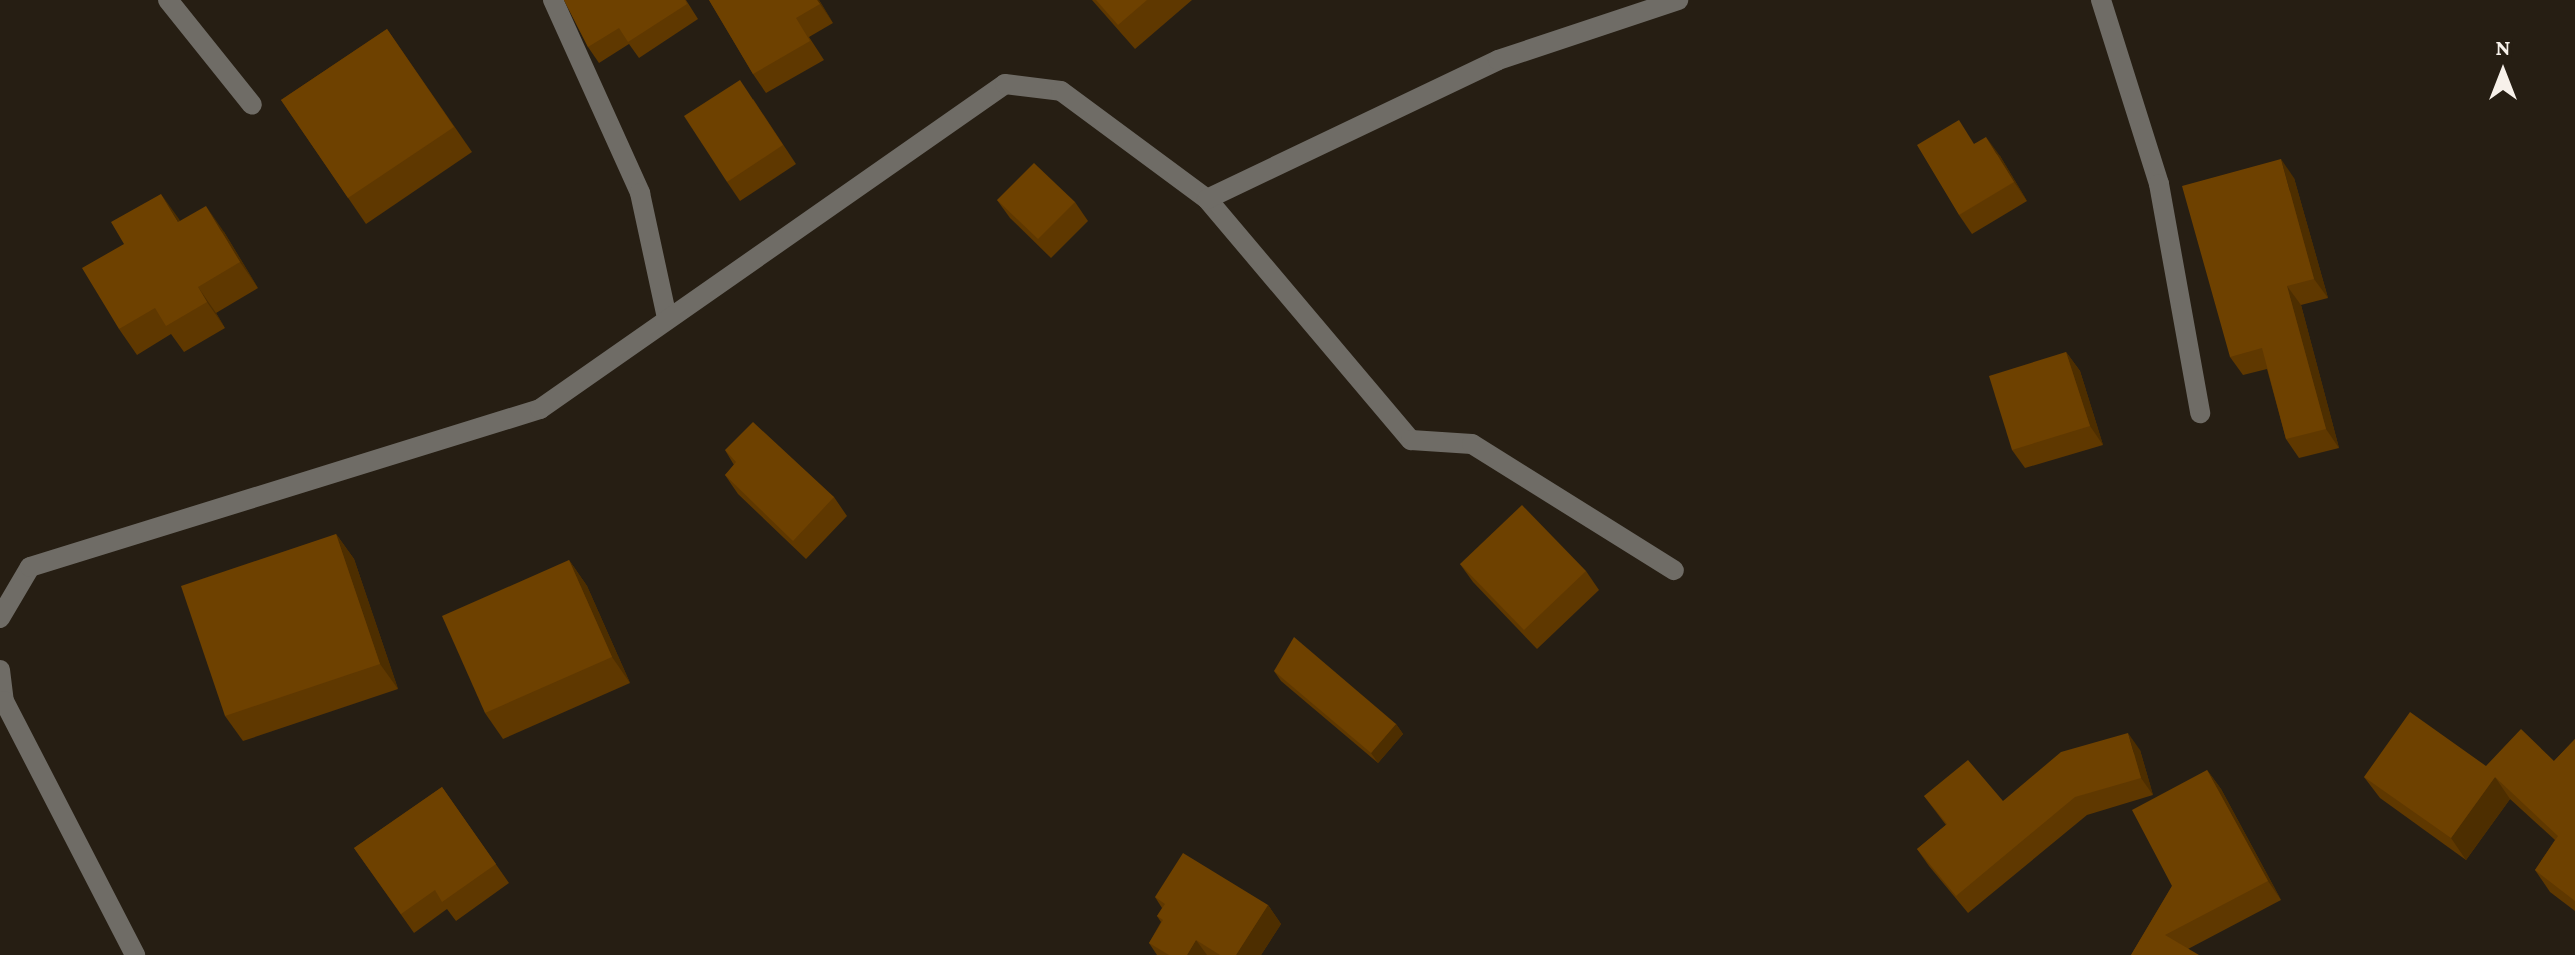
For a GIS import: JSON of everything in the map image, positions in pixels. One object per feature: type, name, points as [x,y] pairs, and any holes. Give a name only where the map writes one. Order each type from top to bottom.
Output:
[{"type":"street","points":[[168,0],[252,105]]},
{"type":"street","points":[[553,0],[640,193],[667,318]]},
{"type":"street","points":[[1207,199],[1498,60],[1678,0]]},
{"type":"street","points":[[2101,0],[2159,184],[2200,413]]},
{"type":"street","points":[[0,618],[30,567],[540,409],[1005,84],[1061,91],[1207,199],[1411,440],[1472,444],[1674,570]]},
{"type":"street","points":[[0,670],[2,701],[135,955]]},
{"type":"building","points":[[564,0],[685,0],[687,4],[628,42],[619,28],[588,47]]},
{"type":"building","points":[[709,0],[817,0],[820,4],[796,18],[810,41],[753,74]]},
{"type":"building","points":[[1096,0],[1147,0],[1118,25]]},
{"type":"building","points":[[387,29],[454,127],[348,198],[281,100]]},
{"type":"building","points":[[740,80],[783,145],[727,182],[684,116]]},
{"type":"building","points":[[1959,120],[1974,144],[1986,137],[2014,182],[1959,215],[1917,145]]},
{"type":"building","points":[[2281,159],[2314,279],[2287,286],[2326,429],[2286,439],[2262,348],[2230,357],[2182,186]]},
{"type":"building","points":[[1034,163],[1075,202],[1038,239],[997,200]]},
{"type":"building","points":[[161,194],[178,222],[206,206],[240,262],[198,287],[207,302],[166,326],[155,308],[119,329],[82,268],[124,244],[111,222]]},
{"type":"building","points":[[2066,352],[2090,426],[2012,450],[1989,376]]},
{"type":"building","points":[[753,422],[834,497],[793,541],[725,475],[736,462],[725,450]]},
{"type":"building","points":[[1522,505],[1586,571],[1524,630],[1460,564]]},
{"type":"building","points":[[336,534],[380,664],[225,716],[181,586]]},
{"type":"building","points":[[569,560],[612,657],[485,713],[442,616]]},
{"type":"building","points":[[1294,637],[1396,724],[1371,753],[1274,671]]},
{"type":"building","points":[[2410,712],[2486,766],[2521,729],[2554,761],[2575,739],[2575,901],[2535,870],[2558,836],[2495,777],[2451,838],[2364,777]]},
{"type":"building","points":[[2128,733],[2141,778],[2075,797],[1956,896],[1917,849],[1947,824],[1924,796],[1968,760],[2003,801],[2061,752]]},
{"type":"building","points":[[2207,770],[2268,881],[2165,935],[2199,955],[2131,955],[2172,886],[2132,810]]},
{"type":"building","points":[[442,787],[496,864],[442,902],[435,890],[401,914],[354,848]]},
{"type":"building","points":[[1183,853],[1268,905],[1236,955],[1220,955],[1196,940],[1187,955],[1169,955],[1149,943],[1163,920],[1157,916],[1165,904],[1155,897]]}]
